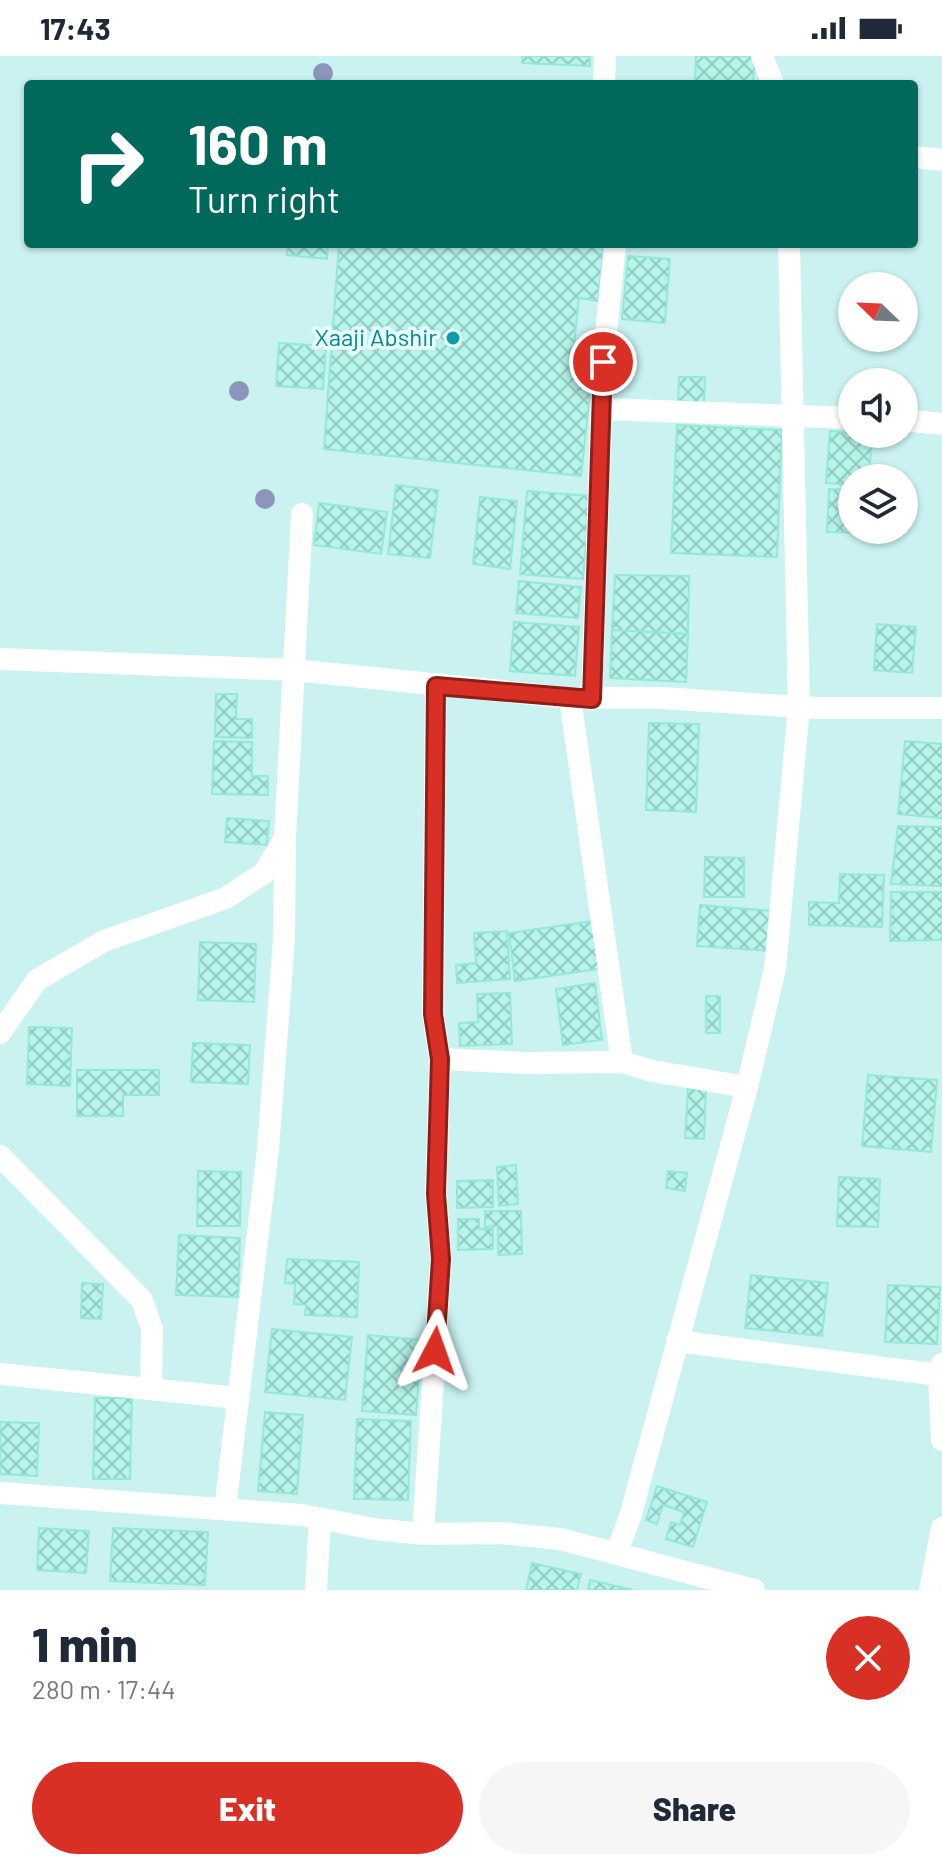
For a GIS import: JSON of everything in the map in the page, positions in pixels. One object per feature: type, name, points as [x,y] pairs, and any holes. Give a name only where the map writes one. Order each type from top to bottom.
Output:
[{"type":"street","points":[[604,80],[605,56]]},
{"type":"street","points":[[762,56],[771,80]]},
{"type":"street","points":[[918,157],[942,160]]},
{"type":"street","points":[[615,248],[603,362],[581,699],[622,1062]]},
{"type":"street","points":[[616,1554],[630,1517],[747,1087],[775,969],[799,707],[789,248]]},
{"type":"street","points":[[602,409],[838,418]]},
{"type":"street","points":[[918,421],[942,424]]},
{"type":"street","points":[[225,1509],[268,1149],[284,939],[285,838],[302,514]]},
{"type":"street","points":[[0,659],[294,670],[581,699],[662,698],[799,707],[942,708]]},
{"type":"street","points":[[423,1534],[441,1259],[436,1194],[440,1059],[433,1014],[436,686]]},
{"type":"street","points":[[0,1033],[37,980],[104,941],[226,898],[264,873],[285,838]]},
{"type":"street","points":[[440,1059],[526,1063],[622,1062],[652,1071],[747,1087]]},
{"type":"street","points":[[0,1156],[142,1300],[152,1329],[151,1389]]},
{"type":"street","points":[[677,1341],[940,1369],[942,1440]]},
{"type":"street","points":[[0,1374],[238,1398]]},
{"type":"street","points":[[0,1493],[320,1518],[423,1534],[500,1533],[560,1539],[754,1590]]},
{"type":"street","points":[[316,1590],[320,1518]]},
{"type":"street","points":[[930,1590],[942,1528]]},
{"type":"shaded area","points":[[0,56],[942,56],[942,1590],[0,1590]]},
{"type":"building","points":[[522,56],[590,56],[590,66],[522,63]]},
{"type":"building","points":[[696,56],[755,56],[753,80],[695,80]]},
{"type":"building","points":[[288,248],[328,248],[327,259],[287,255]]},
{"type":"building","name":"Xaaji Abshir","points":[[339,248],[604,248],[598,301],[579,298],[571,375],[592,377],[581,476],[324,449]]},
{"type":"building","points":[[628,256],[670,259],[665,323],[622,319]]},
{"type":"building","points":[[279,343],[326,346],[323,389],[276,386]]},
{"type":"building","points":[[679,377],[705,377],[704,403],[678,401]]},
{"type":"building","points":[[677,425],[782,430],[777,557],[671,553]]},
{"type":"building","points":[[830,431],[838,432],[838,448],[871,448],[870,464],[838,464],[838,484],[826,483]]},
{"type":"building","points":[[396,485],[438,490],[430,558],[388,554]]},
{"type":"building","points":[[829,489],[838,489],[838,532],[827,532]]},
{"type":"building","points":[[527,491],[590,496],[583,579],[520,574]]},
{"type":"building","points":[[480,497],[517,501],[510,569],[473,564]]},
{"type":"building","points":[[319,503],[387,512],[381,554],[314,545]]},
{"type":"building","points":[[615,575],[689,576],[688,634],[612,630]]},
{"type":"building","points":[[519,581],[581,587],[578,618],[516,613]]},
{"type":"building","points":[[514,622],[579,627],[575,676],[510,671]]},
{"type":"building","points":[[877,624],[916,627],[912,673],[874,670]]},
{"type":"building","points":[[612,630],[688,634],[686,682],[610,678]]},
{"type":"building","points":[[216,694],[237,694],[236,719],[252,719],[252,738],[215,737]]},
{"type":"building","points":[[649,723],[699,724],[696,812],[646,810]]},
{"type":"building","points":[[214,741],[252,742],[252,776],[268,776],[268,795],[212,794]]},
{"type":"building","points":[[905,741],[942,744],[942,818],[898,814]]},
{"type":"building","points":[[227,818],[269,821],[267,845],[225,842]]},
{"type":"building","points":[[898,826],[942,827],[942,886],[891,884]]},
{"type":"building","points":[[705,857],[744,858],[744,897],[704,897]]},
{"type":"building","points":[[840,874],[884,875],[882,927],[809,925],[809,902],[839,903]]},
{"type":"building","points":[[891,892],[942,892],[942,940],[890,941]]},
{"type":"building","points":[[700,905],[774,911],[770,951],[697,946]]},
{"type":"building","points":[[593,921],[599,969],[515,981],[509,933]]},
{"type":"building","points":[[507,931],[510,979],[457,983],[456,965],[476,963],[474,933]]},
{"type":"building","points":[[200,942],[256,944],[254,1002],[198,1000]]},
{"type":"building","points":[[595,983],[602,1040],[563,1045],[556,989]]},
{"type":"building","points":[[510,993],[512,1044],[460,1046],[459,1023],[478,1022],[477,994]]},
{"type":"building","points":[[706,996],[720,996],[720,1033],[706,1033]]},
{"type":"building","points":[[29,1027],[72,1028],[70,1086],[27,1084]]},
{"type":"building","points":[[193,1043],[250,1045],[248,1084],[191,1082]]},
{"type":"building","points":[[77,1070],[159,1070],[159,1095],[123,1095],[123,1116],[77,1116]]},
{"type":"building","points":[[868,1075],[937,1080],[931,1152],[862,1146]]},
{"type":"building","points":[[688,1089],[706,1090],[704,1139],[685,1138]]},
{"type":"building","points":[[516,1165],[518,1204],[499,1206],[497,1167]]},
{"type":"building","points":[[198,1171],[241,1172],[240,1226],[197,1226]]},
{"type":"building","points":[[668,1171],[687,1173],[685,1191],[666,1188]]},
{"type":"building","points":[[839,1177],[880,1179],[878,1227],[837,1226]]},
{"type":"building","points":[[493,1180],[493,1207],[457,1208],[457,1181]]},
{"type":"building","points":[[485,1211],[521,1211],[522,1254],[498,1255],[498,1226],[485,1227]]},
{"type":"building","points":[[458,1219],[479,1219],[479,1229],[493,1228],[493,1249],[458,1250]]},
{"type":"building","points":[[179,1235],[240,1238],[238,1297],[176,1295]]},
{"type":"building","points":[[287,1259],[359,1262],[357,1317],[305,1315],[306,1305],[294,1304],[295,1284],[285,1283]]},
{"type":"building","points":[[751,1275],[828,1283],[822,1336],[745,1328]]},
{"type":"building","points":[[82,1283],[103,1284],[101,1319],[81,1318]]},
{"type":"building","points":[[888,1285],[940,1287],[937,1344],[885,1342]]},
{"type":"building","points":[[272,1329],[352,1337],[345,1400],[265,1392]]},
{"type":"building","points":[[368,1335],[422,1340],[416,1415],[362,1411]]},
{"type":"building","points":[[95,1398],[132,1398],[130,1479],[93,1479]]},
{"type":"building","points":[[265,1412],[303,1415],[297,1494],[258,1491]]},
{"type":"building","points":[[357,1419],[411,1421],[408,1500],[354,1499]]},
{"type":"building","points":[[0,1422],[39,1423],[37,1476],[0,1474]]},
{"type":"building","points":[[657,1486],[707,1502],[693,1547],[666,1539],[671,1522],[680,1525],[684,1512],[663,1505],[657,1524],[646,1520]]},
{"type":"building","points":[[39,1528],[89,1531],[86,1573],[37,1570]]},
{"type":"building","points":[[113,1528],[208,1532],[205,1585],[110,1581]]},
{"type":"building","points":[[532,1563],[581,1574],[577,1590],[526,1590]]},
{"type":"building","points":[[590,1580],[633,1590],[588,1590]]},
{"type":"place","name":"Xaaji Abshir","points":[[453,338]]},
{"type":"route","points":[[435,1351],[441,1259],[436,1194],[440,1059],[433,1014],[436,686],[592,699],[603,362]]}]
